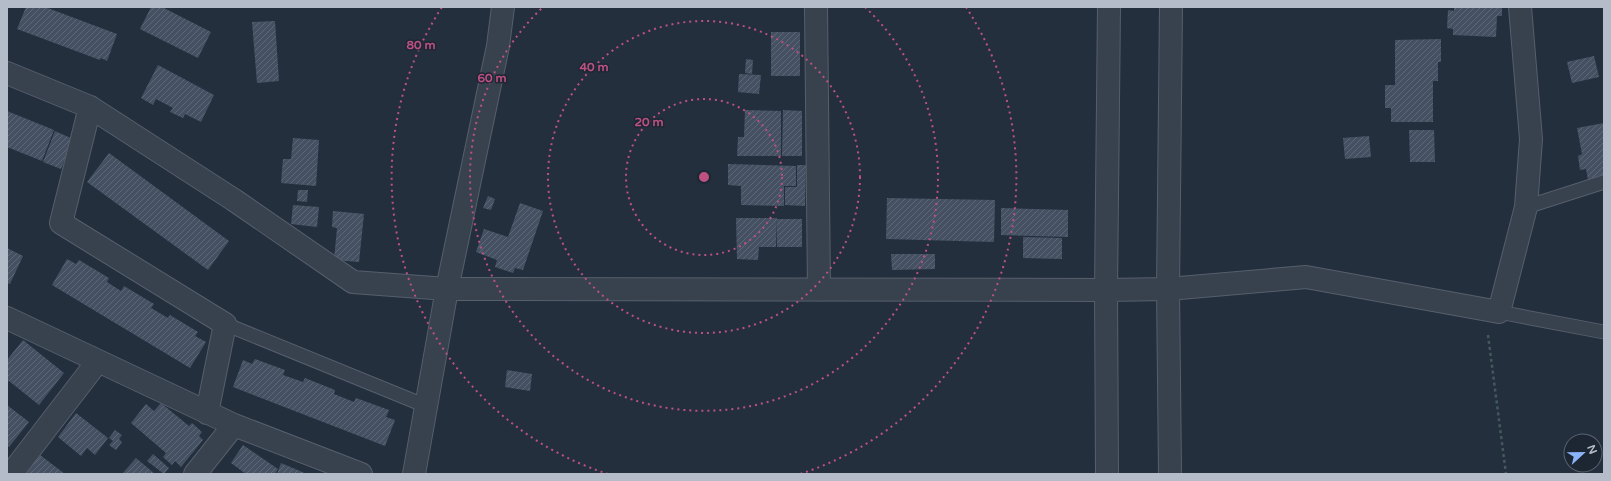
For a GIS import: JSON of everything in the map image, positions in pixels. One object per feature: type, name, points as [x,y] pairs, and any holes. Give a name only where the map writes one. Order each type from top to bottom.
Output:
[{"type":"street","points":[[414,474],[447,289],[498,46],[503,7]]},
{"type":"street","points":[[816,7],[819,290]]},
{"type":"street","points":[[1107,474],[1106,290],[1109,7]]},
{"type":"street","points":[[1170,474],[1168,289],[1171,7]]},
{"type":"street","points":[[7,73],[90,107],[234,200],[353,282],[447,289],[1106,290],[1168,289],[1306,277],[1491,310],[1526,207],[1532,139],[1520,7]]},
{"type":"street","points":[[90,107],[61,223],[225,324],[207,412]]},
{"type":"street","points":[[7,318],[234,425],[361,474]]},
{"type":"street","points":[[11,474],[98,361]]},
{"type":"street","points":[[195,474],[234,425]]},
{"type":"lane","points":[[1526,207],[1604,182]]},
{"type":"lane","points":[[1491,310],[1604,332]]},
{"type":"lane","points":[[225,324],[426,406]]},
{"type":"path","points":[[1491,310],[1491,352],[1506,474]]},
{"type":"building","points":[[26,7],[45,7],[117,34],[107,61],[101,58],[100,60],[17,29]]},
{"type":"building","points":[[151,7],[162,7],[211,32],[198,58],[140,29]]},
{"type":"building","points":[[1454,7],[1502,7],[1502,16],[1497,16],[1496,37],[1453,35],[1453,29],[1447,28],[1448,10],[1454,11]]},
{"type":"building","points":[[275,21],[279,81],[257,83],[252,22]]},
{"type":"building","points":[[771,32],[800,32],[800,76],[771,76]]},
{"type":"building","points":[[1441,39],[1441,62],[1438,62],[1438,81],[1433,81],[1433,122],[1391,122],[1391,108],[1385,108],[1385,85],[1395,85],[1395,40]]},
{"type":"building","points":[[1594,56],[1599,77],[1572,83],[1567,62]]},
{"type":"building","points":[[746,59],[753,60],[752,74],[745,73]]},
{"type":"building","points":[[158,65],[214,95],[201,122],[185,114],[183,118],[170,112],[173,108],[156,99],[153,105],[141,98]]},
{"type":"building","points":[[739,74],[761,75],[759,94],[738,92]]},
{"type":"building","points":[[745,110],[781,111],[781,156],[737,156],[738,137],[744,137]]},
{"type":"building","points":[[783,110],[802,111],[802,156],[782,156]]},
{"type":"building","points":[[7,111],[54,130],[42,161],[7,147]]},
{"type":"building","points":[[1604,123],[1604,177],[1588,180],[1586,169],[1580,170],[1578,156],[1582,154],[1577,128]]},
{"type":"building","points":[[1409,130],[1434,130],[1435,162],[1410,162]]},
{"type":"building","points":[[55,131],[73,139],[61,169],[43,162]]},
{"type":"building","points":[[1369,136],[1371,157],[1345,159],[1343,138]]},
{"type":"building","points":[[293,138],[319,140],[316,186],[281,183],[283,159],[291,159]]},
{"type":"building","points":[[109,153],[229,241],[208,270],[87,182]]},
{"type":"building","points":[[728,164],[796,166],[796,186],[784,186],[784,206],[741,205],[741,186],[728,185]]},
{"type":"building","points":[[797,165],[806,165],[805,206],[785,205],[785,187],[797,187]]},
{"type":"building","points":[[298,190],[308,190],[307,202],[297,201]]},
{"type":"building","points":[[488,196],[495,199],[491,210],[483,208]]},
{"type":"building","points":[[887,198],[995,200],[994,242],[886,239]]},
{"type":"building","points":[[520,203],[543,211],[523,270],[515,268],[513,273],[495,267],[497,260],[476,252],[484,229],[508,237]]},
{"type":"building","points":[[293,205],[319,207],[317,227],[291,224]]},
{"type":"building","points":[[1001,208],[1068,210],[1068,237],[1001,235]]},
{"type":"building","points":[[333,211],[364,214],[359,262],[334,260],[337,228],[332,227]]},
{"type":"building","points":[[736,218],[777,218],[776,247],[759,247],[758,260],[737,259]]},
{"type":"building","points":[[777,219],[802,219],[802,247],[777,247]]},
{"type":"building","points":[[1023,237],[1062,238],[1062,259],[1023,258]]},
{"type":"building","points":[[7,248],[23,256],[10,284],[7,283]]},
{"type":"building","points":[[891,254],[935,254],[935,269],[892,270]]},
{"type":"building","points":[[67,259],[76,264],[79,260],[109,278],[107,282],[121,291],[124,286],[154,304],[151,308],[168,318],[170,315],[198,332],[195,336],[206,342],[190,368],[52,285]]},
{"type":"building","points":[[23,340],[64,373],[39,405],[9,381],[7,382],[7,360]]},
{"type":"building","points":[[255,359],[285,370],[283,375],[303,382],[305,378],[335,390],[334,394],[354,402],[356,398],[389,410],[386,417],[395,420],[385,446],[233,387],[243,360],[252,364]]},
{"type":"building","points":[[507,370],[532,374],[530,391],[505,387]]},
{"type":"building","points":[[161,403],[189,426],[192,423],[202,432],[199,436],[203,440],[181,467],[175,461],[172,465],[163,457],[166,453],[131,423],[146,404],[154,411]]},
{"type":"building","points":[[7,405],[29,422],[9,447],[7,446]]},
{"type":"building","points":[[76,413],[108,438],[95,455],[87,448],[81,456],[58,437]]},
{"type":"building","points":[[115,430],[122,435],[119,439],[122,442],[116,450],[109,445],[113,441],[109,438]]},
{"type":"building","points":[[243,445],[278,469],[275,474],[246,474],[231,463]]},
{"type":"building","points":[[153,454],[169,468],[164,474],[147,461]]},
{"type":"building","points":[[40,455],[65,474],[26,474]]},
{"type":"building","points":[[136,458],[155,474],[122,474]]},
{"type":"building","points":[[281,463],[307,474],[277,474]]}]
